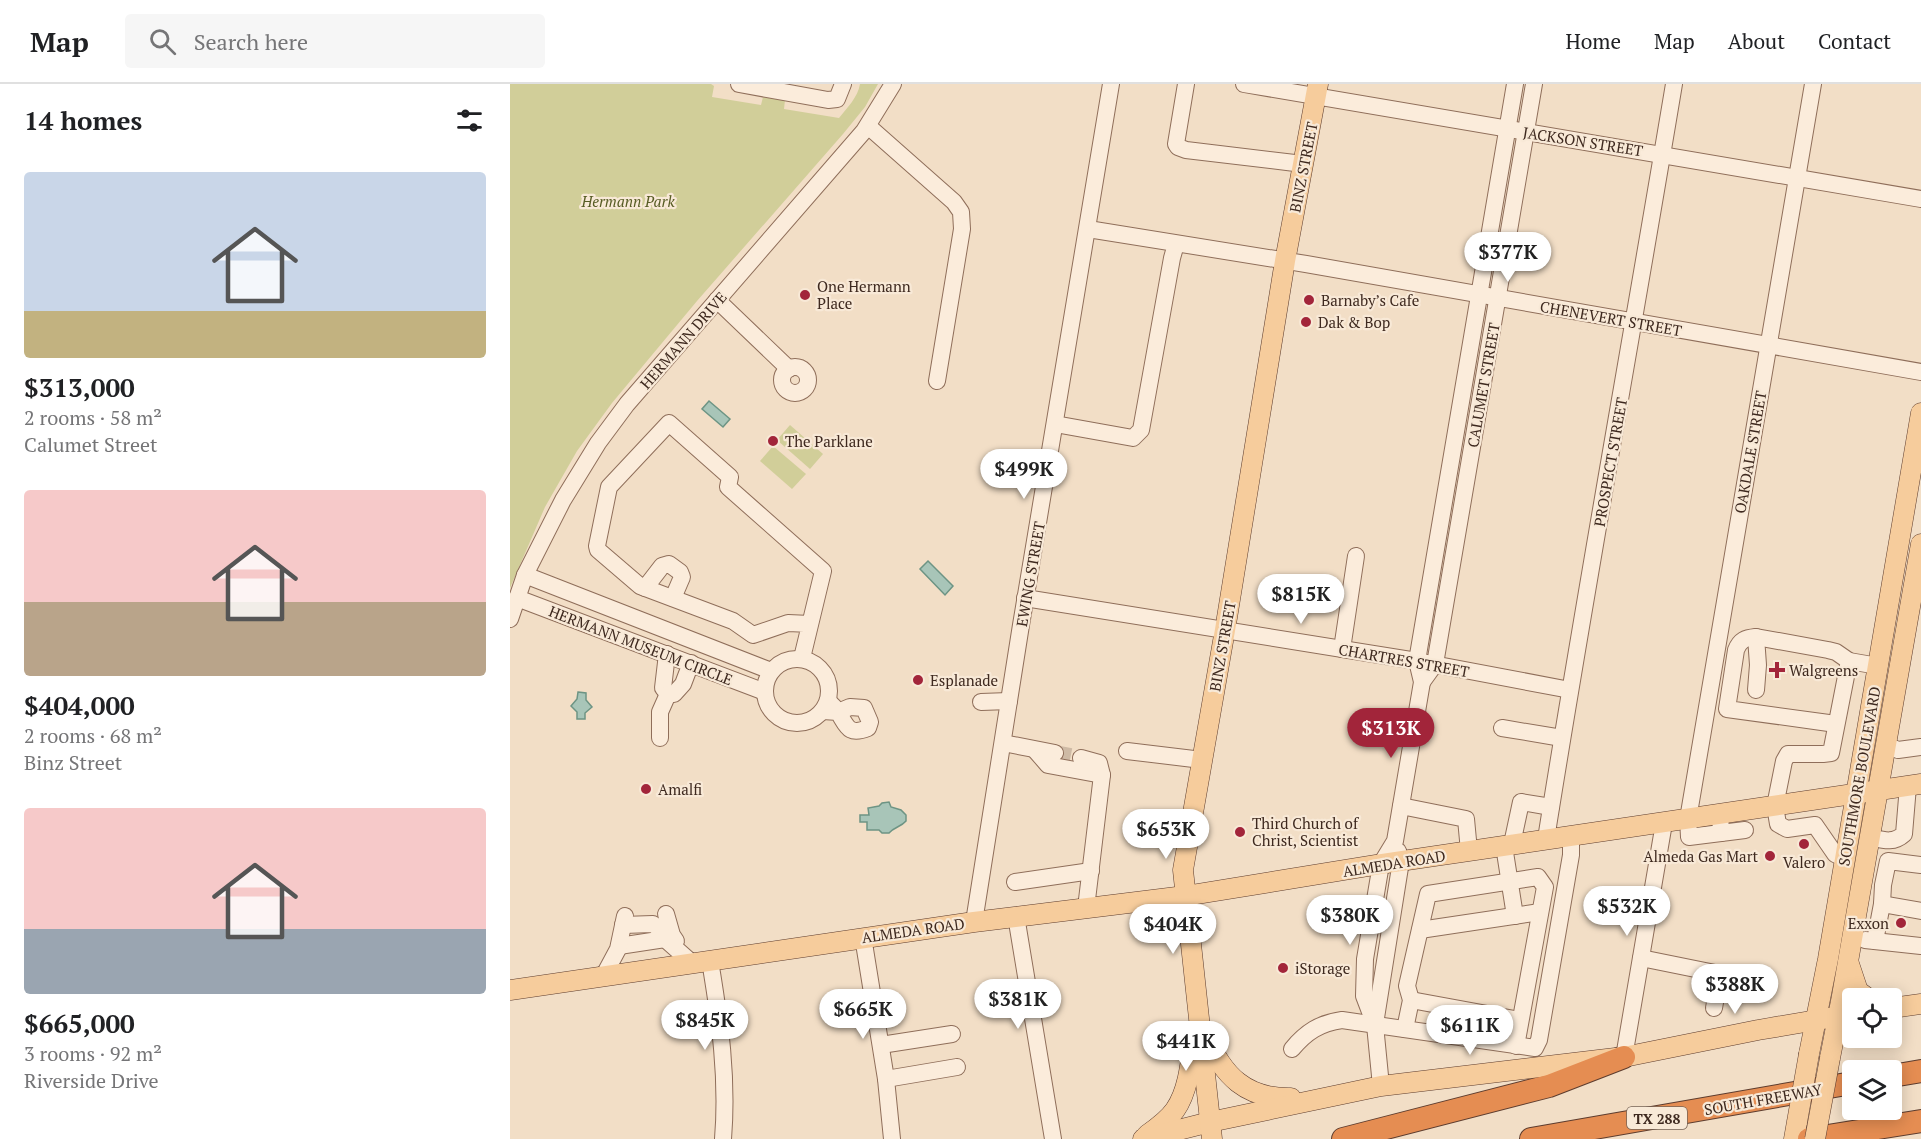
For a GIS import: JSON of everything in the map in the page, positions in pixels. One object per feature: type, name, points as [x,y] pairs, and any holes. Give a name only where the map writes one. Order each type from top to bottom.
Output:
[{"type":"highway","points":[[1342,1139],[1549,1086],[1624,1057]]},
{"type":"highway","points":[[1902,1074],[1921,1071]]},
{"type":"highway","name":"SOUTH FREEWAY","points":[[1531,1139],[1842,1085]]},
{"type":"highway","points":[[1600,1139],[1784,1096]]},
{"type":"highway","points":[[1809,1139],[1921,1121]]},
{"type":"main road","name":"BINZ STREET","points":[[1211,1130],[1183,870],[1285,261],[1317,90]]},
{"type":"main road","name":"SOUTHMORE BOULEVARD","points":[[1794,1139],[1845,859],[1921,413]]},
{"type":"main road","name":"SOUTHMORE BOULEVARD","points":[[1847,988],[1848,962],[1921,544]]},
{"type":"main road","points":[[1878,664],[1900,665]]},
{"type":"main road","name":"ALMEDA ROAD","points":[[510,990],[1016,916],[1185,896],[1381,864],[1688,819],[1720,824],[1775,806],[1914,785]]},
{"type":"main road","points":[[1848,962],[1857,988]]},
{"type":"main road","points":[[1902,1006],[1921,1004]]},
{"type":"main road","points":[[1199,1014],[1211,1047],[1225,1072],[1245,1088],[1260,1095],[1278,1099],[1324,1098]]},
{"type":"main road","points":[[1143,1139],[1176,1109],[1185,1089],[1199,1014]]},
{"type":"main road","points":[[1143,1139],[1211,1130],[1324,1098],[1382,1086],[1624,1057],[1842,1015]]},
{"type":"main road","name":"SOUTHMORE BOULEVARD","points":[[1815,1139],[1830,1058],[1842,1024]]},
{"type":"street","points":[[739,84],[828,100],[837,99],[843,84]]},
{"type":"street","name":"HERMANN DRIVE","points":[[510,619],[525,575],[563,500],[598,443],[627,404],[868,126],[893,84]]},
{"type":"street","name":"EWING STREET","points":[[974,922],[1025,598],[1111,84]]},
{"type":"street","points":[[1186,84],[1176,144],[1178,147],[1186,150],[1303,164]]},
{"type":"street","name":"JACKSON STREET","points":[[1244,84],[1317,90],[1508,129],[1921,200]]},
{"type":"street","name":"CALUMET STREET","points":[[1381,864],[1395,841],[1422,682],[1417,661],[1515,84]]},
{"type":"street","name":"CALUMET STREET","points":[[1422,682],[1435,664],[1534,84]]},
{"type":"street","name":"PROSPECT STREET","points":[[1546,839],[1674,84]]},
{"type":"street","name":"OAKDALE STREET","points":[[1688,819],[1813,84]]},
{"type":"street","points":[[868,126],[954,202],[961,212],[963,229],[937,381]]},
{"type":"street","name":"CHENEVERT STREET","points":[[1088,229],[1921,372]]},
{"type":"street","points":[[1055,424],[1133,438],[1141,430],[1176,244]]},
{"type":"street","points":[[717,300],[789,369]]},
{"type":"street","points":[[802,658],[823,571],[728,487],[730,477],[669,423],[609,487],[598,550],[645,588],[733,621],[753,635],[788,623],[810,624]]},
{"type":"street","points":[[1342,649],[1356,556]]},
{"type":"street","points":[[645,588],[662,566],[669,564],[680,572],[682,577],[673,598]]},
{"type":"street","name":"HERMANN MUSEUM CIRCLE","points":[[525,575],[771,671]]},
{"type":"street","name":"HERMANN MUSEUM CIRCLE","points":[[517,598],[765,692]]},
{"type":"street","name":"CHARTRES STREET","points":[[1025,598],[1435,664],[1570,690]]},
{"type":"street","points":[[642,645],[649,623]]},
{"type":"street","points":[[1727,708],[1736,650],[1739,642],[1745,638],[1828,650],[1836,652],[1849,661],[1878,664]]},
{"type":"street","points":[[1754,701],[1758,665],[1756,638]]},
{"type":"street","points":[[667,654],[663,688],[668,694]]},
{"type":"street","points":[[830,708],[804,723],[782,720],[773,713],[767,703],[766,681],[771,671],[785,660],[802,658],[813,662],[827,679],[830,690],[830,708],[844,725],[859,732],[876,723]]},
{"type":"street","points":[[1815,825],[1787,829],[1778,825],[1775,806],[1784,761],[1788,754],[1831,753],[1849,661]]},
{"type":"street","points":[[668,694],[674,694],[683,684],[691,663]]},
{"type":"street","points":[[660,738],[660,712],[668,694]]},
{"type":"street","points":[[981,702],[1009,701]]},
{"type":"street","points":[[1707,706],[1727,708],[1754,701],[1836,724]]},
{"type":"street","points":[[1502,728],[1562,738]]},
{"type":"street","points":[[1003,743],[1055,753]]},
{"type":"street","points":[[1886,746],[1898,750],[1921,747]]},
{"type":"street","points":[[1035,750],[1048,765],[1102,775]]},
{"type":"street","points":[[1127,751],[1203,759]]},
{"type":"street","points":[[1080,758],[1099,763],[1102,775],[1086,908]]},
{"type":"street","points":[[1870,837],[1892,841],[1904,834],[1914,785]]},
{"type":"street","points":[[1808,800],[1815,825],[1835,854],[1845,859]]},
{"type":"street","points":[[1515,916],[1509,881],[1508,845],[1521,802],[1551,807]]},
{"type":"street","points":[[1401,806],[1466,819],[1469,851]]},
{"type":"street","points":[[1624,1057],[1664,823]]},
{"type":"street","points":[[1720,824],[1745,830]]},
{"type":"street","points":[[1292,1049],[1315,1027],[1342,1020],[1535,1048],[1539,1040],[1571,855],[1571,836]]},
{"type":"street","name":"CALUMET STREET","points":[[1395,841],[1401,861]]},
{"type":"street","points":[[1875,941],[1892,841]]},
{"type":"street","points":[[1375,1025],[1401,861]]},
{"type":"street","points":[[1888,861],[1921,865]]},
{"type":"street","points":[[1381,864],[1365,959],[1364,996],[1375,1025],[1382,1086]]},
{"type":"street","points":[[1015,882],[1090,871]]},
{"type":"street","points":[[1405,1029],[1411,1000],[1407,986],[1428,894],[1538,877],[1545,887],[1516,1046]]},
{"type":"street","points":[[1882,904],[1921,911]]},
{"type":"street","points":[[1420,930],[1540,912]]},
{"type":"street","points":[[1016,916],[1053,1139]]},
{"type":"street","points":[[603,977],[619,946],[624,920],[663,926],[701,962],[719,1017],[724,1062],[723,1139]]},
{"type":"street","points":[[619,946],[663,926]]},
{"type":"street","points":[[863,938],[886,1079],[892,1139]]},
{"type":"street","points":[[1852,939],[1921,946]]},
{"type":"street","points":[[1641,958],[1720,974],[1714,1008]]},
{"type":"street","points":[[1411,1000],[1520,1020]]},
{"type":"street","points":[[881,1045],[952,1034]]},
{"type":"street","points":[[886,1079],[957,1067]]},
{"type":"green space","name":"Hermann Park","points":[[510,84],[711,84],[714,86],[712,97],[761,105],[763,97],[785,100],[784,109],[839,118],[855,98],[860,84],[878,84],[865,107],[843,134],[697,301],[612,403],[577,451],[545,507],[510,588]]},
{"type":"green space","points":[[790,425],[823,454],[810,469],[777,440]]},
{"type":"green space","points":[[773,446],[806,474],[792,489],[760,461]]},
{"type":"shaded area","points":[[709,401],[730,419],[723,427],[702,409]]},
{"type":"shaded area","points":[[928,561],[953,586],[945,595],[920,569]]},
{"type":"shaded area","points":[[578,692],[586,693],[586,700],[592,707],[585,713],[585,719],[577,719],[577,712],[571,706],[577,699]]},
{"type":"shaded area","points":[[889,802],[891,807],[901,810],[906,815],[906,821],[889,833],[867,830],[867,822],[860,822],[860,815],[869,815],[868,808]]},
{"type":"tunnel","points":[[1055,753],[1081,758]]},
{"type":"place","name":"One Hermann Place","points":[[805,295]]},
{"type":"place","name":"Barnaby’s Cafe","points":[[1309,300]]},
{"type":"place","name":"Dak & Bop","points":[[1306,322]]},
{"type":"place","name":"The Parklane","points":[[773,441]]},
{"type":"place","name":"Walgreens","points":[[1777,670]]},
{"type":"place","name":"Esplanade","points":[[918,680]]},
{"type":"place","name":"Amalfi","points":[[646,789]]},
{"type":"place","name":"Third Church of Christ, Scientist","points":[[1240,832]]},
{"type":"place","name":"Valero","points":[[1804,844]]},
{"type":"place","name":"Almeda Gas Mart","points":[[1770,856]]},
{"type":"place","name":"Exxon","points":[[1901,923]]},
{"type":"place","name":"iStorage","points":[[1283,968]]}]
